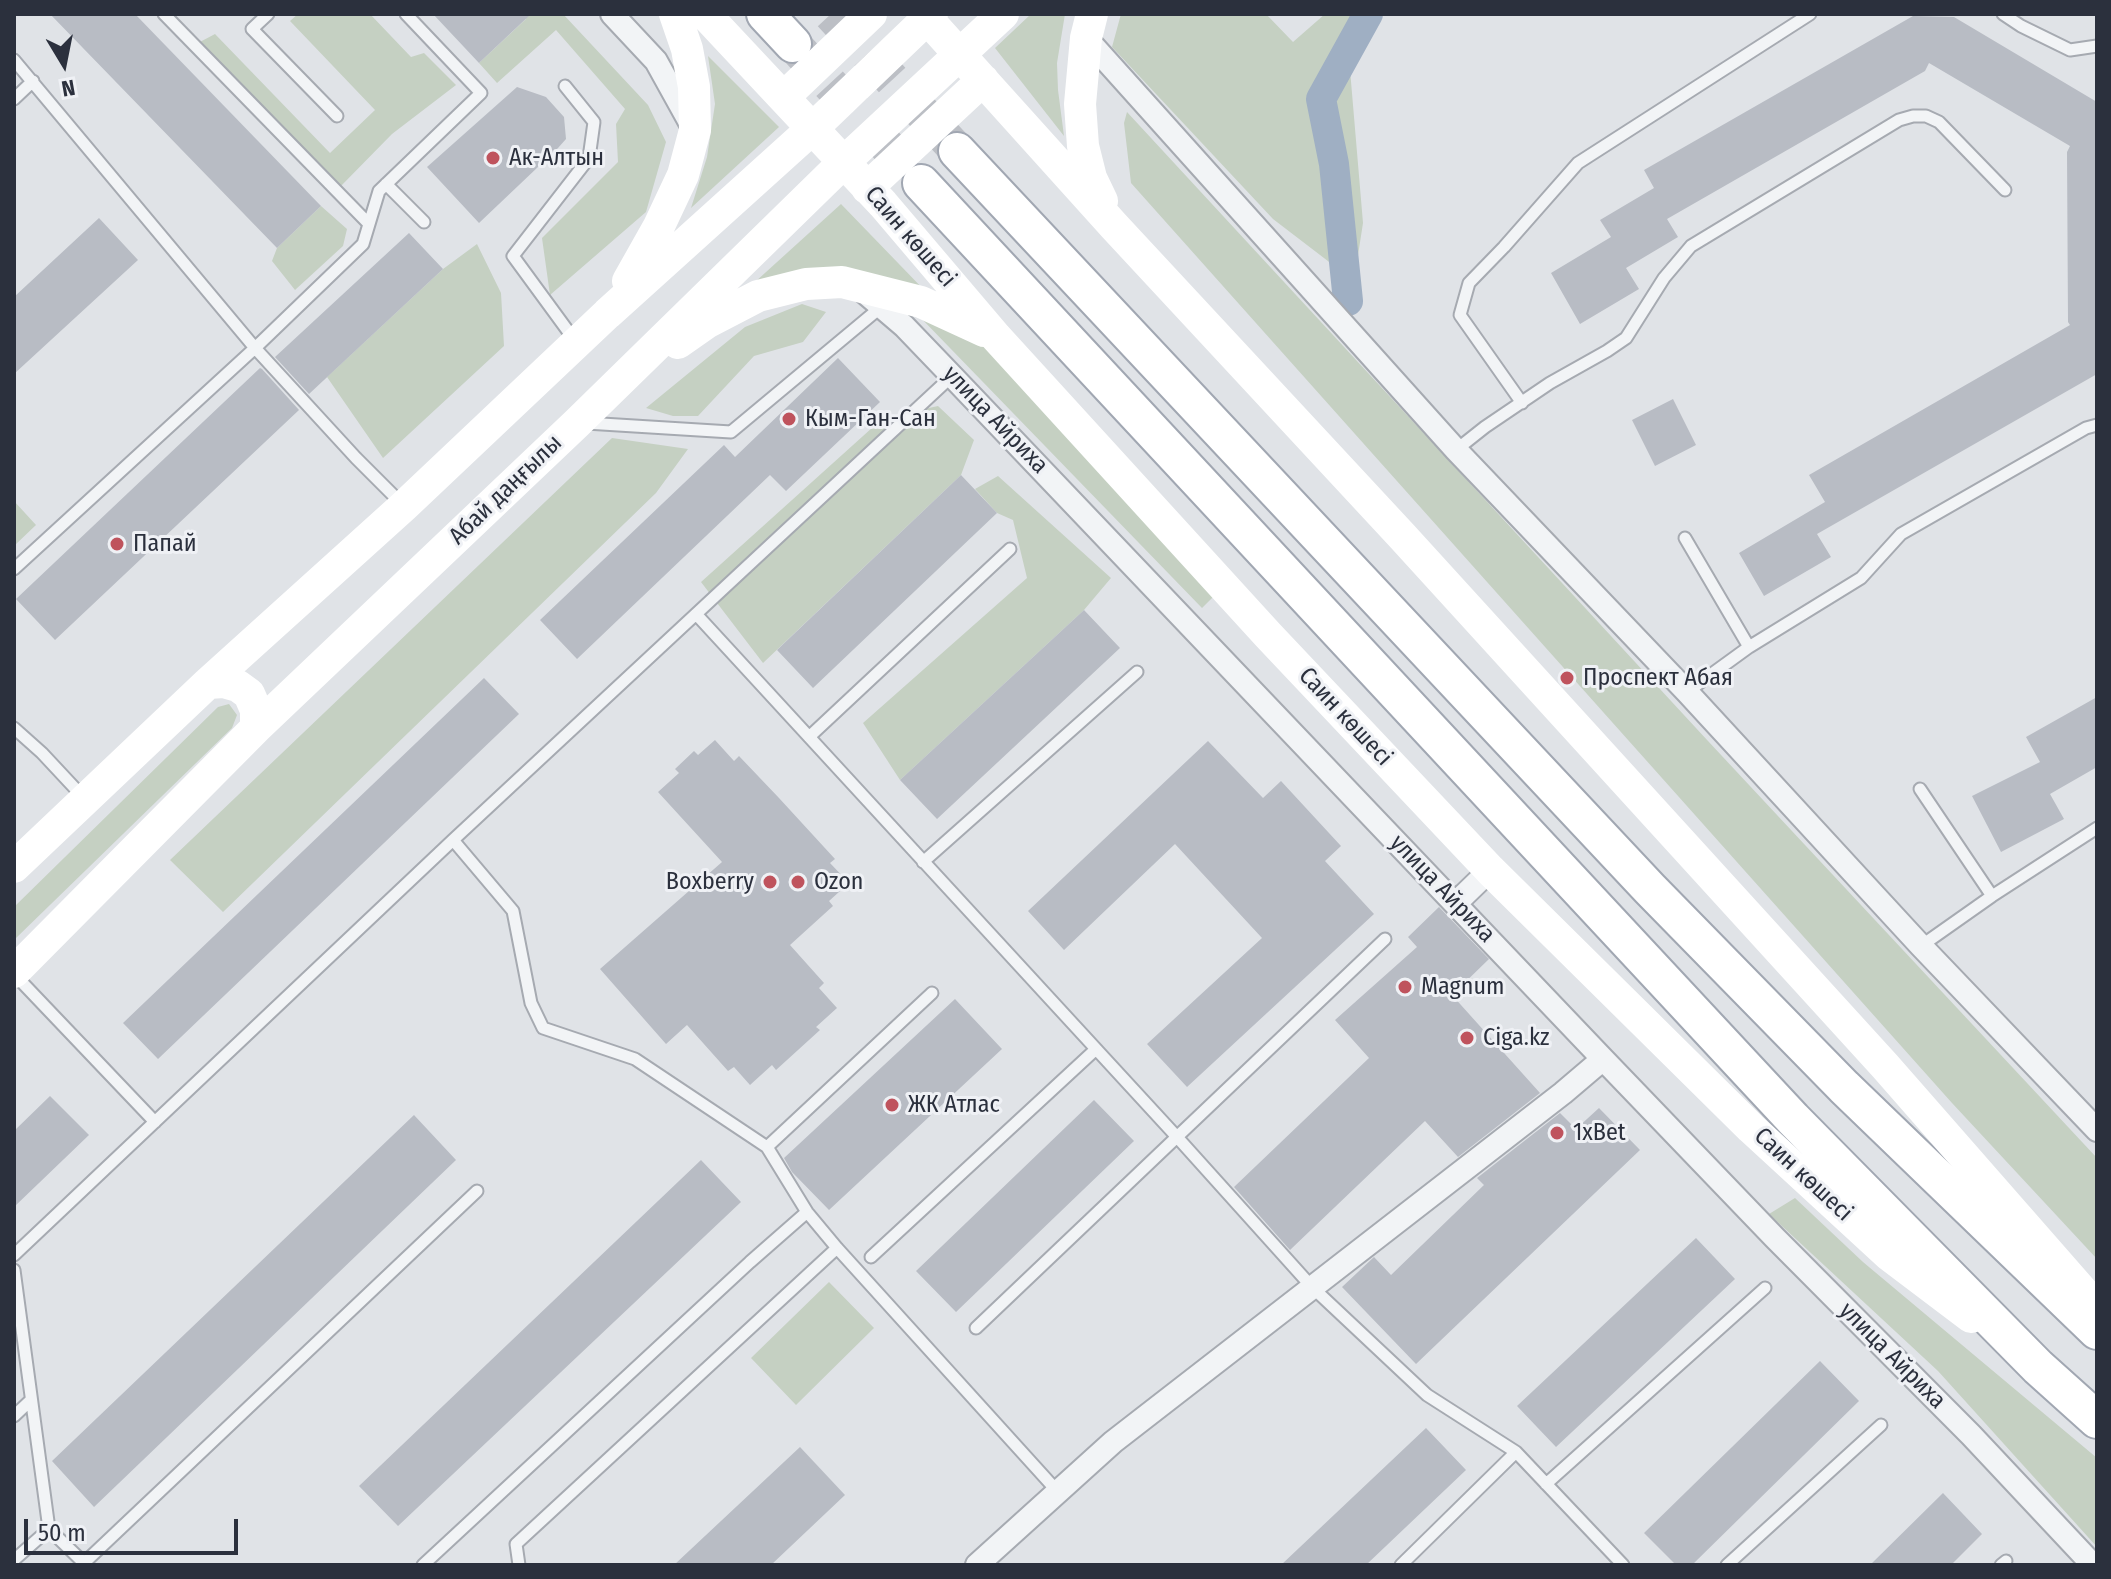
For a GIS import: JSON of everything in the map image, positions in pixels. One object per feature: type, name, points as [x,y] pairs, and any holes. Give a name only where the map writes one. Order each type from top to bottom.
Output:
[{"type":"main road","points":[[607,314],[640,263],[659,226],[683,175],[695,130],[694,87],[687,49],[675,14]]},
{"type":"main road","name":"Саин көшесі","points":[[705,14],[844,162],[996,337],[1268,635],[1490,870],[1751,1128],[1889,1255],[2038,1367]]},
{"type":"main road","points":[[765,14],[793,44]]},
{"type":"main road","points":[[784,97],[871,14]]},
{"type":"main road","name":"Абай даңғылы","points":[[14,973],[256,728],[577,423],[844,162],[1003,14]]},
{"type":"main road","points":[[14,867],[208,683],[813,128],[927,15],[1114,226],[1836,1012],[2097,1308]]},
{"type":"main road","points":[[1089,26],[1080,104],[1083,146],[1091,178],[1114,226]]},
{"type":"main road","points":[[867,188],[983,80]]},
{"type":"main road","points":[[957,151],[1650,889],[1844,1087],[2097,1331]]},
{"type":"main road","name":"Саин көшесі","points":[[921,183],[1793,1119],[2038,1367],[2097,1420]]},
{"type":"main road","points":[[606,393],[708,322],[758,296],[806,284],[842,282],[921,302],[996,337]]},
{"type":"main road","points":[[208,683],[224,682],[238,686],[249,694],[256,710],[256,728]]},
{"type":"street","points":[[612,14],[656,61],[695,130]]},
{"type":"street","points":[[1089,26],[1456,450],[2097,1130]]},
{"type":"street","name":"улица Айриха","points":[[856,285],[904,326],[1603,1059],[1971,1435],[2093,1565]]},
{"type":"street","points":[[1456,903],[1490,870]]},
{"type":"street","points":[[977,1565],[1113,1442],[1603,1059]]},
{"type":"lane","points":[[164,14],[369,224]]},
{"type":"lane","points":[[268,14],[252,29],[337,116]]},
{"type":"lane","points":[[14,569],[255,348],[363,244],[379,191],[481,93],[406,14]]},
{"type":"lane","points":[[1522,403],[1460,315],[1469,283],[1578,163],[1810,14]]},
{"type":"lane","points":[[2003,14],[2070,50],[2097,46]]},
{"type":"lane","points":[[14,60],[255,348],[404,506]]},
{"type":"lane","points":[[14,99],[33,81]]},
{"type":"lane","points":[[565,86],[594,122],[589,158],[513,256],[577,342]]},
{"type":"lane","points":[[1456,450],[1550,383],[1626,338],[1664,278],[1691,246],[1899,120],[1926,116],[1939,122],[2005,190]]},
{"type":"lane","points":[[386,184],[424,222]]},
{"type":"lane","points":[[577,423],[731,432],[881,307]]},
{"type":"lane","points":[[14,1255],[453,840],[952,376]]},
{"type":"lane","points":[[1687,692],[1749,647],[1861,578],[1901,534],[2086,428],[2097,425]]},
{"type":"lane","points":[[1685,538],[1749,647]]},
{"type":"lane","points":[[809,737],[1010,549]]},
{"type":"lane","points":[[696,614],[1312,1287],[1427,1395],[1516,1452],[1623,1565]]},
{"type":"lane","points":[[923,862],[1137,672]]},
{"type":"lane","points":[[14,728],[85,799]]},
{"type":"lane","points":[[1920,789],[1992,896]]},
{"type":"lane","points":[[1921,946],[2097,828]]},
{"type":"lane","points":[[453,840],[513,911],[531,1003],[543,1028],[635,1059],[767,1147],[807,1212],[837,1248],[1058,1492]]},
{"type":"lane","points":[[976,1328],[1385,939]]},
{"type":"lane","points":[[14,973],[155,1122]]},
{"type":"lane","points":[[767,1147],[932,993]]},
{"type":"lane","points":[[871,1257],[1095,1050]]},
{"type":"lane","points":[[14,1270],[49,1529],[84,1563],[477,1191]]},
{"type":"lane","points":[[423,1565],[807,1212]]},
{"type":"lane","points":[[519,1565],[516,1544],[837,1248]]},
{"type":"lane","points":[[1546,1484],[1765,1288]]},
{"type":"lane","points":[[14,1416],[31,1400]]},
{"type":"lane","points":[[1727,1565],[1881,1425]]},
{"type":"lane","points":[[1401,1565],[1516,1452]]},
{"type":"lane","points":[[14,1560],[49,1529]]},
{"type":"green space","points":[[298,14],[370,14],[411,57],[424,53],[456,85],[392,134],[340,187],[198,43],[215,34],[330,153],[375,110],[290,21]]},
{"type":"green space","points":[[522,14],[563,14],[648,105],[666,142],[646,212],[550,295],[542,238],[618,162],[616,124],[625,109],[556,30],[497,83],[479,63],[526,19]]},
{"type":"green space","points":[[1031,14],[1065,14],[1057,63],[1064,136],[995,48]]},
{"type":"green space","points":[[1121,14],[1266,14],[1293,42],[1325,14],[1382,14],[1348,46],[1363,223],[1354,281],[1273,219],[1112,47]]},
{"type":"green space","points":[[708,56],[779,127],[691,208],[707,157],[715,104]]},
{"type":"green space","points":[[1127,112],[2097,1158],[2097,1259],[1952,1103],[1131,183],[1124,123]]},
{"type":"green space","points":[[841,204],[928,294],[744,292]]},
{"type":"green space","points":[[321,206],[347,229],[343,246],[295,290],[272,261],[277,248]]},
{"type":"green space","points":[[477,244],[501,293],[504,346],[383,458],[327,377],[443,269]]},
{"type":"green space","points":[[802,304],[826,312],[803,342],[754,356],[698,416],[673,416],[646,408],[745,327]]},
{"type":"green space","points":[[918,315],[959,332],[990,350],[1214,596],[1202,608]]},
{"type":"green space","points":[[938,406],[974,440],[961,475],[763,663],[701,582],[883,418]]},
{"type":"green space","points":[[612,438],[688,449],[656,493],[223,912],[170,860]]},
{"type":"green space","points":[[998,476],[1111,578],[1084,610],[900,780],[863,723],[1027,578],[1013,520],[997,513],[975,489]]},
{"type":"green space","points":[[14,501],[36,525],[14,546]]},
{"type":"green space","points":[[229,704],[237,715],[232,728],[14,940],[14,907],[218,707]]},
{"type":"green space","points":[[1795,1198],[1863,1262],[2097,1458],[2097,1547],[1938,1371],[1769,1214]]},
{"type":"green space","points":[[829,1282],[874,1328],[796,1405],[751,1358]]},
{"type":"building","points":[[50,14],[135,14],[321,206],[277,248]]},
{"type":"building","points":[[433,14],[531,14],[479,63]]},
{"type":"building","points":[[1913,16],[1954,17],[2097,102],[2097,374],[1817,534],[1831,557],[1764,596],[1739,553],[1825,502],[1809,475],[2070,325],[2067,152],[2070,146],[1929,63],[1925,71],[1667,219],[1678,237],[1626,268],[1639,289],[1580,324],[1551,273],[1611,237],[1600,220],[1654,188],[1644,170]]},
{"type":"building","name":"Ак-Алтын","points":[[517,87],[546,97],[564,117],[566,139],[479,223],[427,167]]},
{"type":"building","points":[[99,218],[138,260],[14,374],[14,297]]},
{"type":"building","points":[[409,233],[443,269],[309,394],[275,357]]},
{"type":"building","points":[[838,358],[880,402],[786,491],[770,475],[577,659],[540,620],[724,445],[735,457]]},
{"type":"building","points":[[260,368],[299,410],[55,640],[16,599]]},
{"type":"building","points":[[1673,399],[1696,445],[1655,466],[1632,420]]},
{"type":"building","points":[[961,475],[997,513],[813,688],[777,650]]},
{"type":"building","points":[[1084,610],[1120,648],[937,819],[900,780]]},
{"type":"building","points":[[484,678],[519,714],[158,1059],[123,1023]]},
{"type":"building","points":[[2097,697],[2097,767],[2050,794],[2064,819],[2001,852],[1972,796],[2040,762],[2026,737]]},
{"type":"building","points":[[715,740],[734,761],[739,756],[779,798],[835,859],[830,863],[849,883],[829,901],[833,906],[790,945],[824,983],[819,988],[837,1008],[816,1027],[820,1030],[776,1070],[772,1065],[750,1085],[734,1067],[728,1071],[687,1025],[666,1044],[600,969],[722,862],[658,792],[679,773],[675,769],[694,751],[698,755]]},
{"type":"building","points":[[1208,741],[1263,798],[1281,781],[1341,846],[1325,861],[1374,914],[1187,1087],[1147,1044],[1262,938],[1175,844],[1064,950],[1028,911]]},
{"type":"building","points":[[1439,907],[1489,959],[1452,995],[1540,1093],[1458,1157],[1425,1121],[1290,1250],[1234,1187],[1369,1058],[1335,1020],[1417,947],[1408,937]]},
{"type":"building","name":"ЖК Атлас","points":[[955,999],[1002,1049],[829,1210],[792,1172],[784,1158]]},
{"type":"building","points":[[50,1096],[89,1135],[14,1207],[14,1131]]},
{"type":"building","points":[[1094,1100],[1134,1141],[956,1312],[916,1271]]},
{"type":"building","points":[[1599,1108],[1640,1150],[1416,1364],[1342,1287],[1374,1257],[1391,1275],[1484,1185],[1477,1178],[1560,1113],[1576,1129]]},
{"type":"building","points":[[414,1115],[456,1160],[94,1507],[52,1461]]},
{"type":"building","points":[[701,1160],[741,1202],[398,1526],[359,1486]]},
{"type":"building","points":[[1696,1238],[1735,1279],[1556,1447],[1517,1406]]},
{"type":"building","points":[[1820,1361],[1859,1401],[1692,1565],[1676,1565],[1644,1533]]},
{"type":"building","points":[[1426,1428],[1466,1470],[1366,1565],[1281,1565]]},
{"type":"building","points":[[800,1447],[845,1495],[771,1565],[674,1565]]},
{"type":"building","points":[[1943,1493],[1982,1534],[1951,1565],[1870,1565]]},
{"type":"waterway","points":[[1348,301],[1334,164],[1321,99],[1368,14]]},
{"type":"tunnel","points":[[831,14],[956,149]]},
{"type":"tunnel","points":[[793,44],[898,158]]},
{"type":"place","name":"Ак-Алтын","points":[[493,158]]},
{"type":"place","name":"Кым-Ган-Сан","points":[[789,419]]},
{"type":"place","name":"Папай","points":[[117,544]]},
{"type":"place","name":"Проспект Абая","points":[[1567,678]]},
{"type":"place","name":"Boxberry","points":[[770,882]]},
{"type":"place","name":"Ozon","points":[[798,882]]},
{"type":"place","name":"Magnum","points":[[1405,987]]},
{"type":"place","name":"Ciga.kz","points":[[1467,1038]]},
{"type":"place","name":"ЖК Атлас","points":[[892,1105]]},
{"type":"place","name":"1xBet","points":[[1557,1133]]}]
